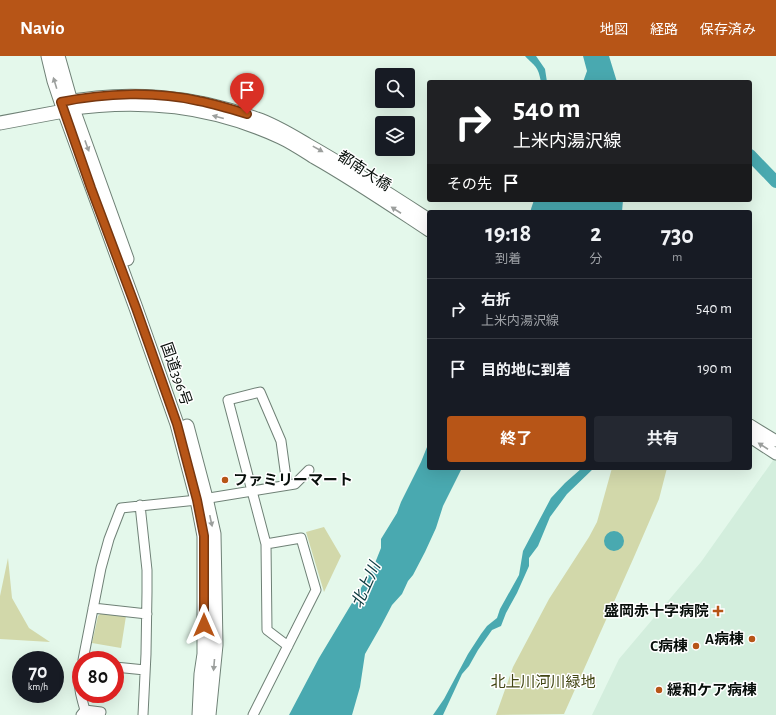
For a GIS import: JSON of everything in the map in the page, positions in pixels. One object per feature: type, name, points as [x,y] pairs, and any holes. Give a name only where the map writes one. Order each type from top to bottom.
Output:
[{"type":"highway","name":"国道396号","points":[[48,56],[67,105],[214,534],[216,645],[209,715]]},
{"type":"highway","name":"国道396号","points":[[58,56],[67,105]]},
{"type":"highway","points":[[0,114],[67,105]]},
{"type":"highway","points":[[0,123],[67,105]]},
{"type":"highway","name":"国道396号","points":[[199,715],[201,674],[204,654],[204,536],[202,499]]},
{"type":"main road","points":[[67,105],[130,95],[165,96],[198,100],[258,118],[282,134]]},
{"type":"main road","name":"都南大橋","points":[[282,134],[336,159],[427,218]]},
{"type":"main road","name":"都南大橋","points":[[282,134],[331,168],[427,230]]},
{"type":"main road","points":[[752,426],[776,441]]},
{"type":"main road","points":[[752,438],[776,454]]},
{"type":"street","points":[[287,485],[281,441],[260,392],[228,400],[266,544],[267,630],[288,646]]},
{"type":"street","points":[[85,651],[101,568],[109,539],[121,508],[202,499],[295,484],[309,470]]},
{"type":"street","points":[[140,506],[147,570],[147,614],[143,715]]},
{"type":"street","points":[[253,715],[316,590],[301,538],[266,544]]},
{"type":"street","points":[[93,608],[147,614]]},
{"type":"street","points":[[124,668],[145,670]]},
{"type":"street","points":[[83,712],[101,712],[100,715]]},
{"type":"shaded area","name":"盛岡赤十字病院","points":[[774,459],[776,460],[776,715],[592,715],[619,659],[701,562]]},
{"type":"green space","name":"北上川河川緑地","points":[[611,470],[666,470],[659,499],[564,714],[496,715],[513,667],[549,599],[597,522]]},
{"type":"green space","points":[[324,527],[341,556],[324,592],[306,532]]},
{"type":"green space","points":[[8,558],[12,598],[29,628],[50,642],[0,639],[0,596]]},
{"type":"green space","points":[[101,613],[126,616],[121,648],[92,643],[98,616]]},
{"type":"water","points":[[525,56],[536,56],[545,69],[547,80],[541,80],[534,65]]},
{"type":"water","points":[[583,56],[609,56],[616,80],[584,80],[587,71]]},
{"type":"water","points":[[533,202],[623,202],[622,210],[531,210]]},
{"type":"water","name":"北上川","points":[[427,447],[427,470],[461,470],[443,506],[436,528],[413,575],[408,581],[402,594],[392,605],[365,654],[360,687],[352,715],[289,715],[319,658],[373,568],[381,548],[381,539],[397,513]]},
{"type":"water","points":[[580,470],[592,470],[567,494],[550,517],[538,546],[529,558],[529,566],[501,626],[492,630],[469,666],[462,674],[443,715],[433,715],[444,699],[468,654],[481,634],[487,626],[497,618],[500,609],[519,575],[523,551],[551,498]]},
{"type":"water","points":[[614,531],[621,534],[624,541],[621,548],[614,551],[607,548],[604,541],[607,534]]},
{"type":"waterway","points":[[752,157],[776,182]]},
{"type":"place","name":"ファミリーマート","points":[[225,480]]},
{"type":"place","name":"盛岡赤十字病院","points":[[718,611]]},
{"type":"place","name":"A病棟","points":[[752,639]]},
{"type":"place","name":"C病棟","points":[[696,646]]},
{"type":"place","name":"緩和ケア病棟","points":[[659,690]]},
{"type":"route","points":[[204,625],[204,536],[197,500],[177,424],[61,102],[87,98],[130,95],[165,96],[198,100],[247,114]]}]
